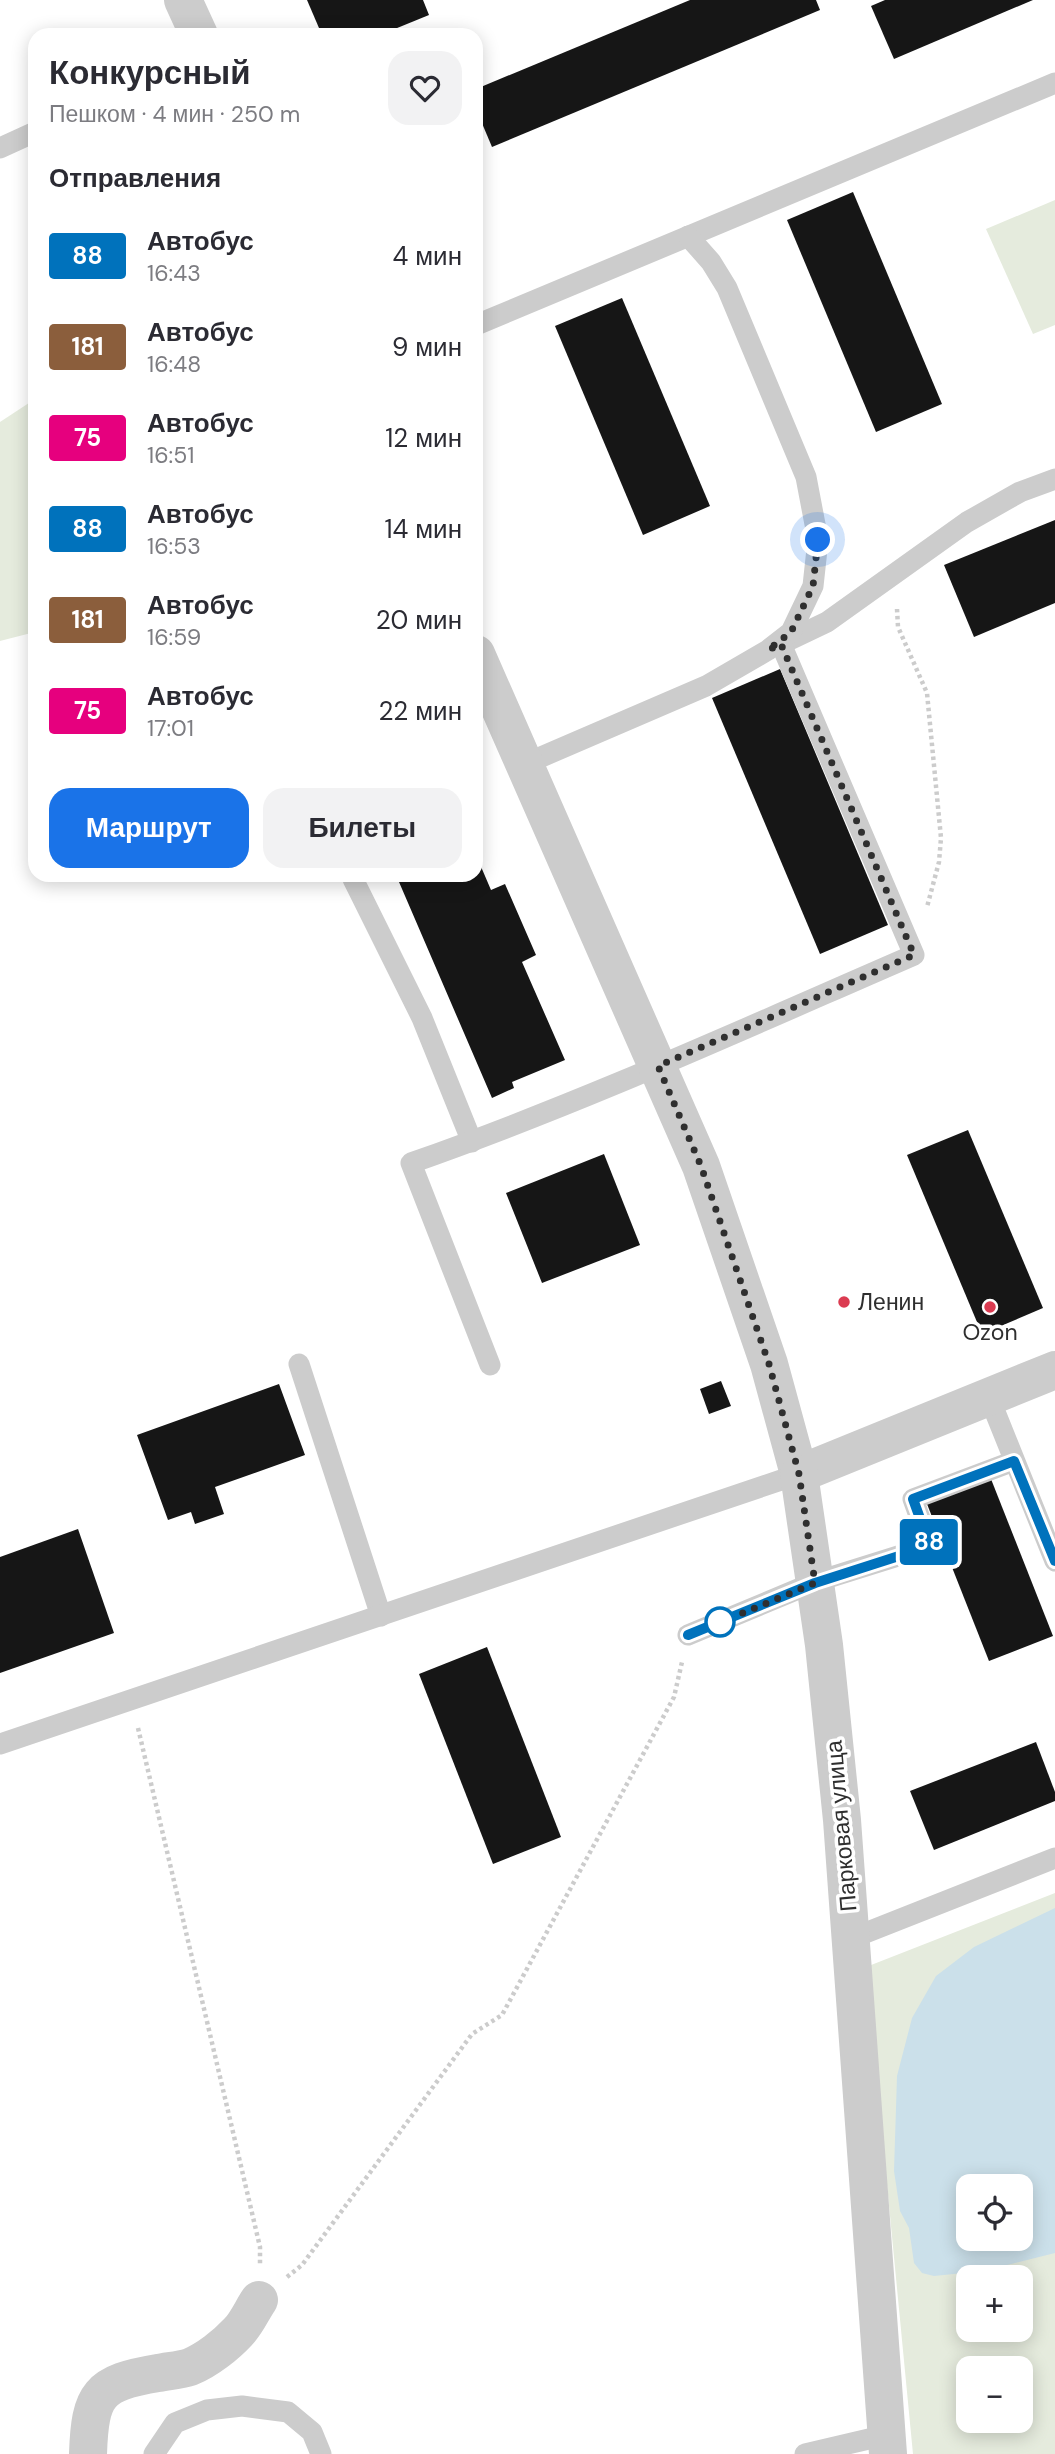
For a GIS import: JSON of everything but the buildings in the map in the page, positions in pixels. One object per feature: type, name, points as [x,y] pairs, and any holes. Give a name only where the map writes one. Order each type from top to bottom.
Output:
[{"type":"street","points":[[183,0],[196,28]]},
{"type":"street","name":"Парковая улица","points":[[483,670],[706,1179],[769,1364],[799,1474],[824,1645],[841,1807],[887,2445]]},
{"type":"street","points":[[799,1474],[1055,1370]]},
{"type":"street","points":[[88,2454],[89,2421],[94,2405],[107,2390],[129,2378],[189,2367],[213,2353],[239,2332],[259,2300]]},
{"type":"lane","points":[[483,322],[1055,83]]},
{"type":"lane","points":[[0,148],[28,135]]},
{"type":"lane","points":[[688,236],[711,262],[727,288],[806,477],[818,540],[813,586],[791,632],[775,647]]},
{"type":"lane","points":[[525,764],[706,686],[775,647],[827,622],[967,522],[1020,492],[1055,479]]},
{"type":"lane","points":[[490,1365],[411,1163],[472,1142],[658,1066],[914,955],[775,647]]},
{"type":"lane","points":[[354,882],[422,1018],[472,1142]]},
{"type":"lane","points":[[299,1364],[381,1616]]},
{"type":"lane","points":[[989,1397],[1055,1561]]},
{"type":"lane","points":[[688,1635],[815,1583],[930,1546],[913,1499],[1014,1461]]},
{"type":"lane","points":[[0,1744],[799,1474]]},
{"type":"lane","points":[[850,1939],[1055,1858]]},
{"type":"lane","points":[[154,2454],[175,2423],[207,2410],[242,2406],[288,2412],[312,2432],[321,2454]]},
{"type":"lane","points":[[805,2454],[887,2445]]},
{"type":"path","points":[[897,572],[898,627],[926,693],[941,838],[939,862],[914,955]]},
{"type":"path","points":[[259,2300],[302,2265],[472,2034],[502,2015],[674,1697],[688,1635]]},
{"type":"path","points":[[132,1700],[260,2247],[259,2300]]},
{"type":"shaded area","points":[[1055,200],[1055,325],[1033,334],[986,229]]},
{"type":"shaded area","points":[[28,404],[28,634],[0,641],[0,422]]},
{"type":"shaded area","points":[[1055,1893],[1055,2454],[913,2454],[866,1967]]},
{"type":"water","points":[[1055,1908],[1055,2253],[1007,2265],[956,2265],[956,2274],[934,2276],[922,2273],[914,2263],[909,2228],[900,2211],[894,2171],[897,2076],[912,2018],[936,1976],[974,1947]]},
{"type":"bus line","name":"88","points":[[688,1635],[815,1583],[930,1546],[913,1499],[1014,1461],[1055,1561]]},
{"type":"place","name":"Ленин","points":[[844,1302]]},
{"type":"place","name":"Ozon","points":[[990,1307]]},
{"type":"route","points":[[720,1622],[714,1625],[815,1583],[799,1474],[769,1364],[701,1166],[658,1066],[914,955],[781,644],[768,650],[791,632],[813,586],[818,540]]}]
